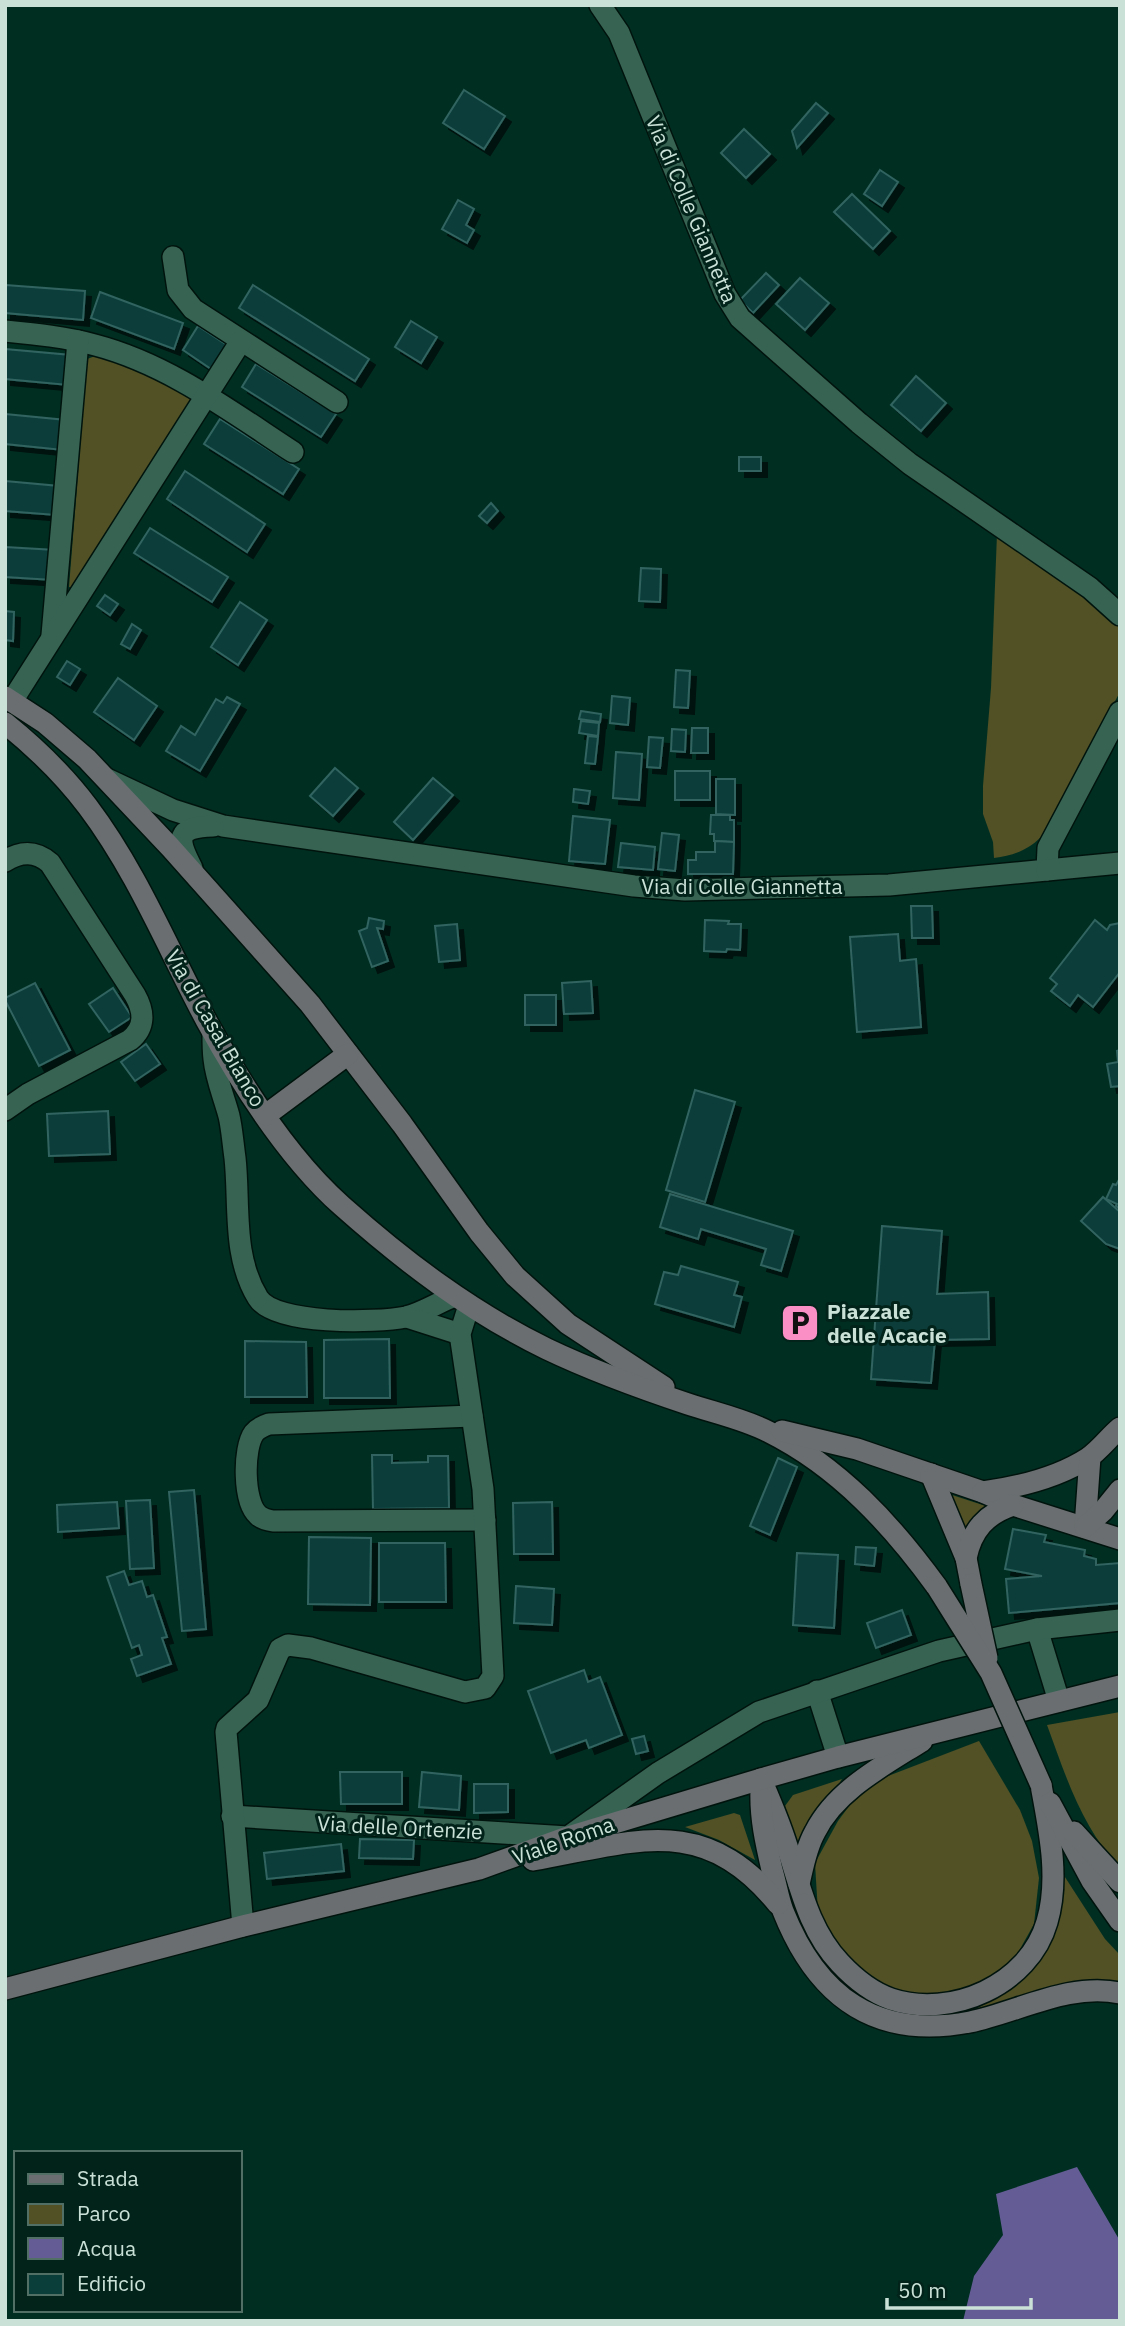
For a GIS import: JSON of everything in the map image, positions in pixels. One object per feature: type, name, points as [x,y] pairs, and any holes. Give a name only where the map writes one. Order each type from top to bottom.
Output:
[{"type":"main road","name":"Via di Casal Bianco","points":[[9,699],[68,741],[106,778],[310,1004],[402,1124],[479,1232],[515,1276],[568,1324],[692,1405]]},
{"type":"main road","name":"Via di Casal Bianco","points":[[5,723],[56,769],[99,822],[134,880],[214,1033],[266,1115],[298,1159],[327,1191],[414,1267],[462,1301],[547,1349],[613,1378],[754,1425],[795,1446],[856,1492],[900,1538],[937,1587],[991,1673]]},
{"type":"main road","points":[[266,1115],[348,1054]]},
{"type":"main road","points":[[754,1425],[857,1448],[1013,1505],[1120,1539]]},
{"type":"main road","points":[[983,1492],[1042,1479],[1090,1457],[1120,1428]]},
{"type":"main road","points":[[1085,1527],[1090,1457]]},
{"type":"main road","points":[[931,1474],[966,1558],[991,1673],[1052,1808],[1092,1881],[1120,1921]]},
{"type":"main road","points":[[1085,1527],[1120,1490]]},
{"type":"main road","points":[[966,1558],[974,1535],[985,1519],[1013,1505]]},
{"type":"main road","points":[[1066,1700],[1120,1674]]},
{"type":"main road","name":"Viale Roma","points":[[5,1989],[243,1926],[480,1869],[568,1837],[761,1779],[1120,1686]]},
{"type":"main road","points":[[1066,1700],[1120,1696]]},
{"type":"main road","points":[[799,1885],[814,1833],[834,1804],[878,1769],[939,1731]]},
{"type":"main road","points":[[761,1779],[777,1817],[810,1919],[822,1941],[845,1969],[872,1990],[891,1999],[924,2005],[957,2001],[978,1994],[1006,1979],[1035,1948],[1048,1920],[1052,1874],[1049,1831],[1041,1785]]},
{"type":"main road","points":[[761,1779],[762,1820],[782,1909]]},
{"type":"main road","points":[[1052,1808],[1120,1882]]},
{"type":"main road","points":[[480,1869],[630,1843],[677,1840],[712,1850],[736,1863],[760,1881],[782,1909],[803,1951],[829,1987],[863,2011],[900,2024],[930,2026],[970,2022],[1080,1991],[1120,1993]]},
{"type":"street","name":"Via di Colle Giannetta","points":[[600,5],[619,33],[726,294],[740,318],[891,449],[1090,588],[1120,615]]},
{"type":"street","points":[[173,257],[178,290],[187,304],[337,402]]},
{"type":"street","points":[[5,331],[78,341],[112,349],[144,362],[206,396],[293,452]]},
{"type":"street","points":[[52,638],[78,341]]},
{"type":"street","points":[[9,699],[52,638],[241,341]]},
{"type":"street","points":[[1047,870],[1048,848],[1120,712]]},
{"type":"street","name":"Via di Colle Giannetta","points":[[106,778],[173,810],[223,826],[634,886],[685,890],[889,885],[1120,863]]},
{"type":"street","name":"Via di Colle Giannetta","points":[[196,876],[181,846],[183,832],[194,827],[223,826]]},
{"type":"street","points":[[5,861],[28,853],[50,863],[135,995],[141,1008],[142,1020],[138,1033],[130,1040],[28,1094],[5,1110]]},
{"type":"street","points":[[214,1033],[214,1059],[230,1120],[239,1240],[245,1269],[258,1298],[280,1313],[354,1320],[407,1317],[462,1301],[460,1334],[485,1520],[494,1668],[488,1686],[465,1692],[311,1648],[285,1646],[277,1654],[258,1700],[232,1723],[226,1732],[243,1926]]},
{"type":"street","points":[[407,1317],[460,1334]]},
{"type":"street","points":[[472,1416],[269,1424],[254,1433],[249,1444],[247,1492],[256,1513],[273,1521],[485,1520]]},
{"type":"street","points":[[568,1837],[658,1773],[758,1712],[939,1651],[1037,1629],[1120,1620]]},
{"type":"street","points":[[1037,1629],[1066,1700]]},
{"type":"street","points":[[817,1691],[838,1757]]},
{"type":"street","name":"Via delle Ortenzie","points":[[233,1816],[568,1837]]},
{"type":"green space","points":[[98,355],[122,363],[193,397],[195,407],[78,588],[69,587],[87,359]]},
{"type":"green space","points":[[997,534],[1106,609],[1120,623],[1120,692],[1041,837],[1019,852],[994,858],[993,842],[983,814],[983,786],[991,688]]},
{"type":"green space","points":[[949,1494],[986,1506],[965,1536]]},
{"type":"green space","points":[[1120,1712],[1120,1867],[1095,1836],[1085,1818],[1047,1725]]},
{"type":"green space","points":[[979,1741],[1020,1810],[1032,1841],[1039,1878],[1034,1924],[1015,1958],[978,1989],[920,1997],[888,1990],[846,1960],[818,1913],[815,1863],[838,1821],[858,1794],[888,1776]]},
{"type":"green space","points":[[842,1779],[799,1848],[785,1806],[793,1795]]},
{"type":"green space","points":[[734,1813],[740,1815],[755,1860],[719,1840],[685,1827]]},
{"type":"green space","points":[[1063,1874],[1105,1939],[1120,1955],[1120,1987],[972,2015],[972,2011],[1012,1989],[1037,1963],[1054,1933],[1061,1902]]},
{"type":"water","points":[[1077,2167],[1120,2241],[1120,2321],[963,2321],[974,2276],[1003,2235],[996,2194]]},
{"type":"building","points":[[464,90],[505,116],[484,149],[443,123]]},
{"type":"building","points":[[816,103],[828,113],[797,148],[792,131]]},
{"type":"building","points":[[744,129],[770,154],[746,178],[721,153]]},
{"type":"building","points":[[880,170],[898,182],[882,206],[864,194]]},
{"type":"building","points":[[852,194],[890,231],[873,249],[834,212]]},
{"type":"building","points":[[458,200],[474,209],[466,225],[474,230],[467,243],[442,229]]},
{"type":"building","points":[[766,273],[779,285],[753,313],[740,300]]},
{"type":"building","points":[[800,278],[829,303],[805,330],[776,304]]},
{"type":"building","points":[[5,285],[85,291],[83,320],[5,313]]},
{"type":"building","points":[[253,285],[369,359],[355,381],[239,308]]},
{"type":"building","points":[[100,292],[183,323],[174,349],[91,318]]},
{"type":"building","points":[[411,321],[437,337],[421,363],[395,347]]},
{"type":"building","points":[[198,326],[230,347],[214,371],[183,350]]},
{"type":"building","points":[[5,349],[71,355],[68,385],[5,379]]},
{"type":"building","points":[[256,364],[336,414],[321,437],[242,387]]},
{"type":"building","points":[[916,376],[946,403],[921,431],[891,405]]},
{"type":"building","points":[[5,414],[66,420],[63,450],[5,444]]},
{"type":"building","points":[[220,419],[299,469],[283,494],[204,444]]},
{"type":"building","points":[[739,457],[761,457],[761,471],[739,471]]},
{"type":"building","points":[[185,471],[265,524],[247,552],[167,499]]},
{"type":"building","points":[[5,481],[59,486],[56,515],[5,511]]},
{"type":"building","points":[[491,503],[498,511],[487,523],[479,516]]},
{"type":"building","points":[[150,528],[228,577],[212,602],[134,553]]},
{"type":"building","points":[[5,547],[55,550],[53,580],[5,577]]},
{"type":"building","points":[[641,568],[661,569],[660,602],[639,601]]},
{"type":"building","points":[[105,595],[118,604],[110,615],[97,606]]},
{"type":"building","points":[[240,602],[267,620],[238,665],[211,647]]},
{"type":"building","points":[[5,611],[14,612],[13,641],[5,640]]},
{"type":"building","points":[[132,624],[141,630],[130,649],[121,644]]},
{"type":"building","points":[[67,661],[80,669],[70,685],[57,677]]},
{"type":"building","points":[[676,670],[690,671],[688,708],[674,707]]},
{"type":"building","points":[[118,678],[157,706],[134,740],[94,712]]},
{"type":"building","points":[[612,696],[630,698],[628,725],[610,723]]},
{"type":"building","points":[[227,697],[240,704],[200,771],[166,751],[181,726],[195,735],[216,699],[223,703]]},
{"type":"building","points":[[581,711],[601,714],[600,722],[579,719]]},
{"type":"building","points":[[581,721],[599,723],[598,736],[579,733]]},
{"type":"building","points":[[692,728],[708,728],[708,753],[691,753]]},
{"type":"building","points":[[672,729],[686,730],[685,752],[671,751]]},
{"type":"building","points":[[588,736],[598,737],[595,764],[585,763]]},
{"type":"building","points":[[649,737],[663,738],[660,768],[647,767]]},
{"type":"building","points":[[616,752],[642,754],[639,800],[613,798]]},
{"type":"building","points":[[335,768],[358,788],[333,816],[310,796]]},
{"type":"building","points":[[675,771],[710,771],[710,800],[675,800]]},
{"type":"building","points":[[433,778],[453,795],[413,840],[394,822]]},
{"type":"building","points":[[716,779],[735,779],[735,815],[716,814]]},
{"type":"building","points":[[574,789],[590,791],[588,804],[573,802]]},
{"type":"building","points":[[711,815],[730,815],[730,820],[734,820],[734,842],[714,841],[714,834],[710,834]]},
{"type":"building","points":[[573,816],[610,820],[605,864],[569,861]]},
{"type":"building","points":[[662,833],[679,835],[675,871],[658,869]]},
{"type":"building","points":[[715,841],[734,842],[733,874],[688,874],[688,860],[696,860],[696,852],[715,852]]},
{"type":"building","points":[[621,843],[655,847],[653,870],[618,867]]},
{"type":"building","points":[[911,906],[932,906],[933,938],[912,938]]},
{"type":"building","points":[[369,918],[384,921],[383,929],[377,928],[388,961],[372,967],[359,931],[367,928]]},
{"type":"building","points":[[705,920],[741,924],[740,950],[704,951]]},
{"type":"building","points":[[1095,920],[1107,930],[1110,925],[1120,923],[1120,972],[1093,1007],[1078,995],[1070,1006],[1051,991],[1057,984],[1050,978]]},
{"type":"building","points":[[457,924],[460,960],[439,962],[435,926]]},
{"type":"building","points":[[898,934],[900,961],[916,959],[921,1027],[857,1032],[850,937]]},
{"type":"building","points":[[591,981],[593,1013],[564,1014],[562,983]]},
{"type":"building","points":[[35,983],[70,1050],[39,1066],[5,1000]]},
{"type":"building","points":[[113,988],[132,1017],[109,1032],[89,1004]]},
{"type":"building","points":[[525,995],[556,995],[556,1025],[525,1025]]},
{"type":"building","points":[[146,1044],[160,1064],[135,1081],[121,1062]]},
{"type":"building","points":[[1120,1050],[1120,1086],[1111,1087],[1107,1064],[1118,1062],[1117,1051]]},
{"type":"building","points":[[695,1090],[735,1102],[705,1202],[666,1190]]},
{"type":"building","points":[[108,1111],[110,1154],[49,1156],[47,1114]]},
{"type":"building","points":[[1120,1178],[1120,1209],[1117,1204],[1106,1199],[1113,1184],[1116,1185]]},
{"type":"building","points":[[670,1194],[793,1231],[781,1271],[761,1265],[766,1249],[701,1229],[698,1239],[660,1227]]},
{"type":"building","points":[[1103,1197],[1120,1212],[1120,1249],[1106,1244],[1081,1221]]},
{"type":"building","points":[[882,1226],[942,1231],[937,1294],[988,1292],[989,1339],[935,1340],[931,1383],[871,1379]]},
{"type":"building","points":[[681,1266],[738,1282],[734,1295],[742,1297],[734,1327],[655,1304],[664,1272],[678,1275]]},
{"type":"building","points":[[389,1339],[390,1398],[324,1398],[324,1340]]},
{"type":"building","points":[[245,1341],[306,1342],[307,1397],[245,1397]]},
{"type":"building","points":[[372,1455],[392,1455],[392,1463],[428,1462],[428,1456],[448,1456],[449,1508],[373,1509]]},
{"type":"building","points":[[778,1458],[797,1467],[770,1535],[750,1526]]},
{"type":"building","points":[[194,1490],[206,1629],[182,1631],[169,1492]]},
{"type":"building","points":[[150,1500],[154,1568],[130,1569],[126,1501]]},
{"type":"building","points":[[117,1502],[119,1528],[58,1532],[57,1505]]},
{"type":"building","points":[[552,1502],[553,1554],[514,1554],[513,1503]]},
{"type":"building","points":[[1013,1529],[1046,1535],[1044,1542],[1085,1550],[1084,1556],[1096,1559],[1096,1565],[1120,1563],[1120,1603],[1009,1613],[1006,1579],[1042,1576],[1005,1569]]},
{"type":"building","points":[[309,1537],[371,1538],[370,1605],[308,1604]]},
{"type":"building","points":[[379,1543],[445,1543],[446,1602],[379,1602]]},
{"type":"building","points":[[856,1547],[876,1548],[874,1566],[855,1564]]},
{"type":"building","points":[[797,1553],[838,1555],[834,1628],[793,1625]]},
{"type":"building","points":[[124,1571],[129,1585],[142,1581],[147,1597],[153,1595],[167,1637],[162,1638],[171,1664],[137,1676],[131,1659],[142,1655],[139,1645],[132,1648],[107,1577]]},
{"type":"building","points":[[516,1586],[554,1589],[552,1625],[514,1623]]},
{"type":"building","points":[[902,1610],[911,1635],[876,1648],[867,1623]]},
{"type":"building","points":[[584,1670],[588,1682],[600,1677],[622,1735],[589,1748],[586,1740],[551,1753],[528,1691]]},
{"type":"building","points":[[644,1736],[648,1751],[636,1754],[632,1739]]},
{"type":"building","points":[[340,1772],[402,1772],[402,1804],[341,1804]]},
{"type":"building","points":[[422,1772],[461,1776],[459,1810],[419,1807]]},
{"type":"building","points":[[474,1784],[508,1784],[508,1812],[474,1813]]},
{"type":"building","points":[[360,1839],[414,1840],[413,1859],[359,1858]]},
{"type":"building","points":[[341,1844],[344,1871],[267,1879],[264,1853]]},
{"type":"place","name":"Piazzale delle Acacie","points":[[800,1323]]}]
